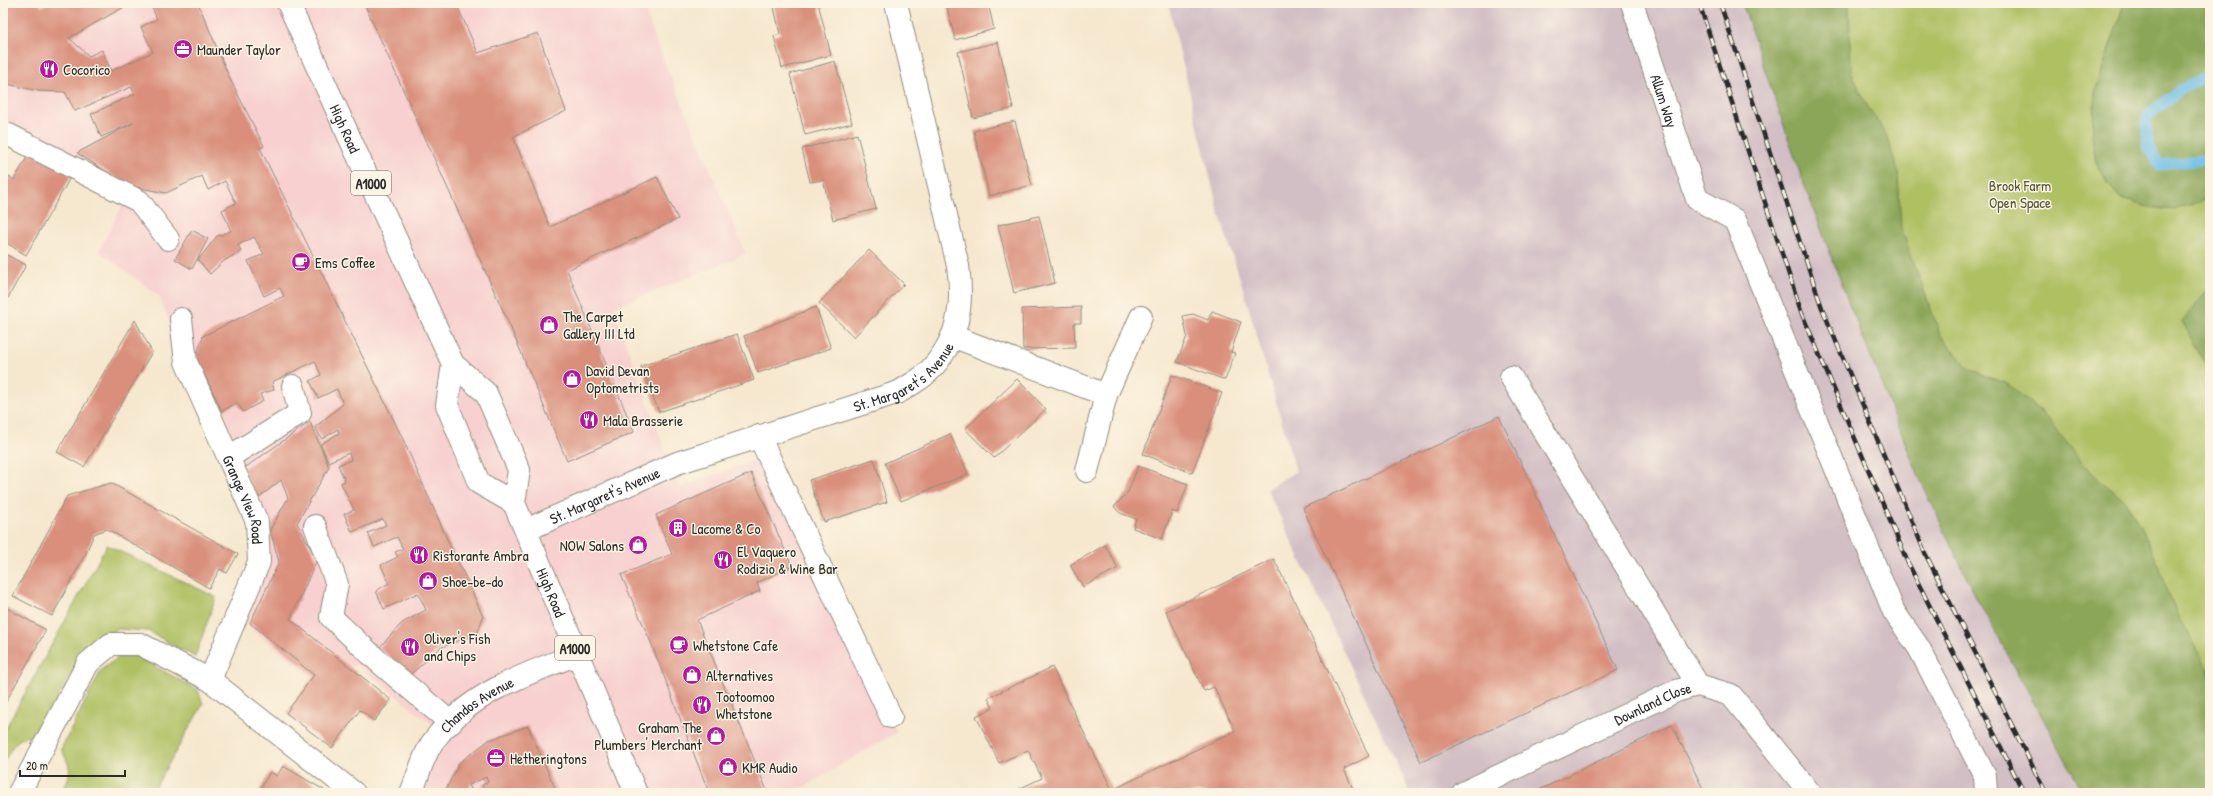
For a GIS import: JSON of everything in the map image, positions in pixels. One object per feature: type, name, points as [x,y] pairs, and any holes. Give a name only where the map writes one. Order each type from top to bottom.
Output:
[{"type":"street","name":"High Road","points":[[288,3],[453,364],[486,393],[519,470],[514,503],[636,793]]},
{"type":"street","name":"St. Margaret's Avenue","points":[[526,530],[677,463],[899,392],[927,373],[947,347],[960,317],[962,291],[958,266],[896,3]]},
{"type":"street","name":"Allum Way","points":[[1632,3],[1697,199],[1735,220],[1894,612],[1919,648],[1985,776],[1986,793]]},
{"type":"street","points":[[3,135],[9,135],[139,201],[168,239]]},
{"type":"street","points":[[1086,471],[1106,395],[1141,317]]},
{"type":"street","name":"Grange View Road","points":[[181,319],[186,362],[257,522],[259,562],[210,680]]},
{"type":"street","points":[[952,336],[1106,395]]},
{"type":"street","points":[[453,364],[447,405],[479,483],[514,503]]},
{"type":"street","points":[[1511,377],[1698,685]]},
{"type":"street","points":[[228,457],[300,413],[293,386]]},
{"type":"street","points":[[759,436],[891,717]]},
{"type":"street","points":[[315,526],[337,584],[331,617],[378,661],[450,723]]},
{"type":"street","points":[[19,793],[88,663],[111,644],[140,644],[210,680],[354,793]]},
{"type":"street","name":"Chandos Avenue","points":[[420,787],[434,740],[470,705],[508,681],[578,654]]},
{"type":"street","name":"Downland Close","points":[[1463,793],[1676,691],[1698,685],[1731,695],[1810,793]]},
{"type":"shaded area","points":[[3,3],[644,3],[654,37],[746,254],[613,308],[679,488],[769,455],[897,732],[806,786],[790,793],[420,793],[441,732],[358,665],[311,676],[236,617],[257,522],[186,362],[159,296],[99,251],[125,200],[3,128]]},
{"type":"shaded area","points":[[1168,3],[1755,3],[1954,538],[2034,703],[2085,793],[1403,793],[1409,790],[1267,489],[1296,471],[1243,288],[1218,210]]},
{"type":"green space","points":[[1742,3],[1849,3],[1851,72],[1868,107],[1886,134],[1898,171],[1901,228],[1940,334],[1968,368],[1982,375],[2006,383],[2041,411],[2100,481],[2125,501],[2141,525],[2178,617],[2210,672],[2210,793],[2084,793],[1976,597],[1919,477],[1850,306],[1801,176]]},
{"type":"green space","name":"Brook Farm Open Space","points":[[1756,3],[2210,3],[2210,793],[2086,793]]},
{"type":"green space","points":[[2124,3],[2210,3],[2210,198],[2174,210],[2148,207],[2121,199],[2107,183],[2095,158],[2092,135],[2095,92]]},
{"type":"green space","points":[[2210,287],[2210,374],[2182,321]]},
{"type":"green space","points":[[107,545],[216,597],[195,657],[148,631],[118,629],[90,642],[36,735],[23,738],[15,743],[3,763],[3,733]]},
{"type":"green space","points":[[136,656],[198,690],[203,704],[152,793],[60,793],[70,771],[61,749],[102,669],[119,657]]},
{"type":"building","points":[[3,3],[39,3],[41,7],[49,3],[131,3],[69,38],[89,56],[102,50],[111,71],[153,52],[141,27],[157,19],[150,3],[198,3],[230,79],[264,146],[260,148],[402,437],[466,578],[483,617],[477,634],[440,648],[411,674],[379,648],[402,623],[426,610],[418,593],[384,609],[376,591],[389,583],[381,565],[398,557],[395,552],[403,549],[397,537],[374,547],[368,533],[386,525],[383,519],[352,532],[344,514],[354,510],[341,483],[345,481],[338,465],[351,460],[349,453],[328,462],[321,444],[339,433],[338,429],[322,439],[315,427],[343,404],[337,389],[318,398],[310,381],[321,375],[315,361],[272,382],[274,390],[260,394],[263,401],[243,412],[237,403],[222,411],[196,357],[203,336],[284,296],[280,288],[264,296],[248,261],[264,254],[254,237],[238,245],[241,251],[224,261],[210,274],[198,260],[217,236],[231,231],[222,210],[236,203],[225,181],[208,190],[202,176],[166,193],[130,186],[77,153],[133,123],[101,137],[91,114],[135,94],[131,87],[75,111],[65,92],[38,91],[3,83]]},
{"type":"building","points":[[364,3],[456,3],[478,53],[538,33],[566,111],[513,137],[550,227],[657,177],[678,219],[567,270],[634,432],[567,461],[510,326]]},
{"type":"building","points":[[773,3],[818,3],[831,55],[782,68],[774,36],[780,34]]},
{"type":"building","points":[[946,3],[988,3],[994,29],[955,40]]},
{"type":"building","points":[[998,42],[1013,108],[973,118],[958,52]]},
{"type":"building","points":[[835,61],[852,123],[805,135],[790,74]]},
{"type":"building","points":[[1015,121],[1032,185],[989,196],[974,131]]},
{"type":"building","points":[[857,134],[876,209],[833,220],[823,180],[810,182],[802,149]]},
{"type":"building","points":[[33,147],[74,171],[26,255],[3,241],[3,173],[14,180]]},
{"type":"building","points":[[1039,216],[1055,283],[1014,293],[998,225]]},
{"type":"building","points":[[192,230],[208,239],[192,269],[175,259]]},
{"type":"building","points":[[869,250],[904,284],[854,337],[819,303]]},
{"type":"building","points":[[3,253],[26,265],[3,307]]},
{"type":"building","points":[[816,307],[831,348],[758,373],[744,336]]},
{"type":"building","points":[[1081,307],[1081,323],[1074,323],[1075,348],[1023,349],[1022,309]]},
{"type":"building","points":[[1212,311],[1241,322],[1231,352],[1235,353],[1225,380],[1177,362],[1187,336],[1183,316],[1193,314],[1208,320]]},
{"type":"building","points":[[135,320],[152,352],[84,467],[57,452]]},
{"type":"building","points":[[737,334],[754,380],[659,412],[641,366]]},
{"type":"building","points":[[1172,375],[1222,393],[1192,473],[1143,454]]},
{"type":"building","points":[[1017,379],[1046,409],[994,458],[965,429]]},
{"type":"building","points":[[1499,416],[1618,670],[1421,762],[1303,508]]},
{"type":"building","points":[[310,422],[329,467],[297,523],[317,560],[290,619],[391,700],[374,721],[360,710],[332,748],[286,713],[314,675],[250,623],[279,562],[270,530],[288,498],[281,480],[257,499],[243,469]]},
{"type":"building","points":[[950,434],[968,474],[901,501],[885,463]]},
{"type":"building","points":[[874,459],[887,502],[824,522],[809,480]]},
{"type":"building","points":[[1138,466],[1188,484],[1177,513],[1172,511],[1162,539],[1133,528],[1136,519],[1120,513],[1114,507],[1128,492]]},
{"type":"building","points":[[751,473],[792,566],[757,583],[760,591],[697,620],[768,793],[709,793],[650,640],[621,575],[672,554],[656,515]]},
{"type":"building","points":[[111,483],[238,554],[227,573],[220,569],[209,588],[107,529],[94,534],[86,553],[52,616],[13,596],[67,496]]},
{"type":"building","points":[[1105,545],[1118,568],[1083,587],[1070,565]]},
{"type":"building","points":[[1274,559],[1369,756],[1344,769],[1355,793],[1010,793],[1042,778],[1028,750],[999,763],[976,716],[993,708],[988,698],[1052,667],[1112,790],[1235,731],[1214,687],[1204,691],[1166,611]]},
{"type":"building","points":[[3,606],[46,630],[3,707]]},
{"type":"building","points":[[1672,725],[1705,793],[1533,793]]},
{"type":"building","points":[[528,726],[557,793],[486,793],[482,785],[488,782],[486,777],[469,785],[473,793],[444,793],[459,763],[489,740]]},
{"type":"building","points":[[283,766],[324,790],[322,793],[258,793],[270,772],[277,776]]},
{"type":"waterway","points":[[2210,74],[2180,90],[2146,117],[2148,147],[2160,165],[2210,159]]},
{"type":"railway","points":[[1699,3],[1802,314],[1908,563],[2024,793]]},
{"type":"railway","points":[[1720,3],[1822,308],[1926,555],[2046,793]]},
{"type":"place","name":"Maunder Taylor","points":[[183,49]]},
{"type":"place","name":"Cocorico","points":[[49,69]]},
{"type":"place","name":"Ems Coffee","points":[[301,262]]},
{"type":"place","name":"The Carpet Gallery III Ltd","points":[[549,325]]},
{"type":"place","name":"David Devan Optometrists","points":[[572,379]]},
{"type":"place","name":"Mala Brasserie","points":[[589,420]]},
{"type":"place","name":"Lacome & Co","points":[[678,528]]},
{"type":"place","name":"NOW Salons","points":[[638,545]]},
{"type":"place","name":"Ristorante Ambra","points":[[419,555]]},
{"type":"place","name":"El Vaquero Rodizio & Wine Bar","points":[[723,560]]},
{"type":"place","name":"Shoe-be-do","points":[[428,581]]},
{"type":"place","name":"Whetstone Cafe","points":[[679,645]]},
{"type":"place","name":"Oliver's Fish and Chips","points":[[410,647]]},
{"type":"place","name":"Alternatives","points":[[692,675]]},
{"type":"place","name":"Tootoomoo Whetstone","points":[[702,705]]},
{"type":"place","name":"Graham The Plumbers' Merchant","points":[[716,736]]},
{"type":"place","name":"Hetheringtons","points":[[496,758]]},
{"type":"place","name":"KMR Audio","points":[[728,767]]}]
